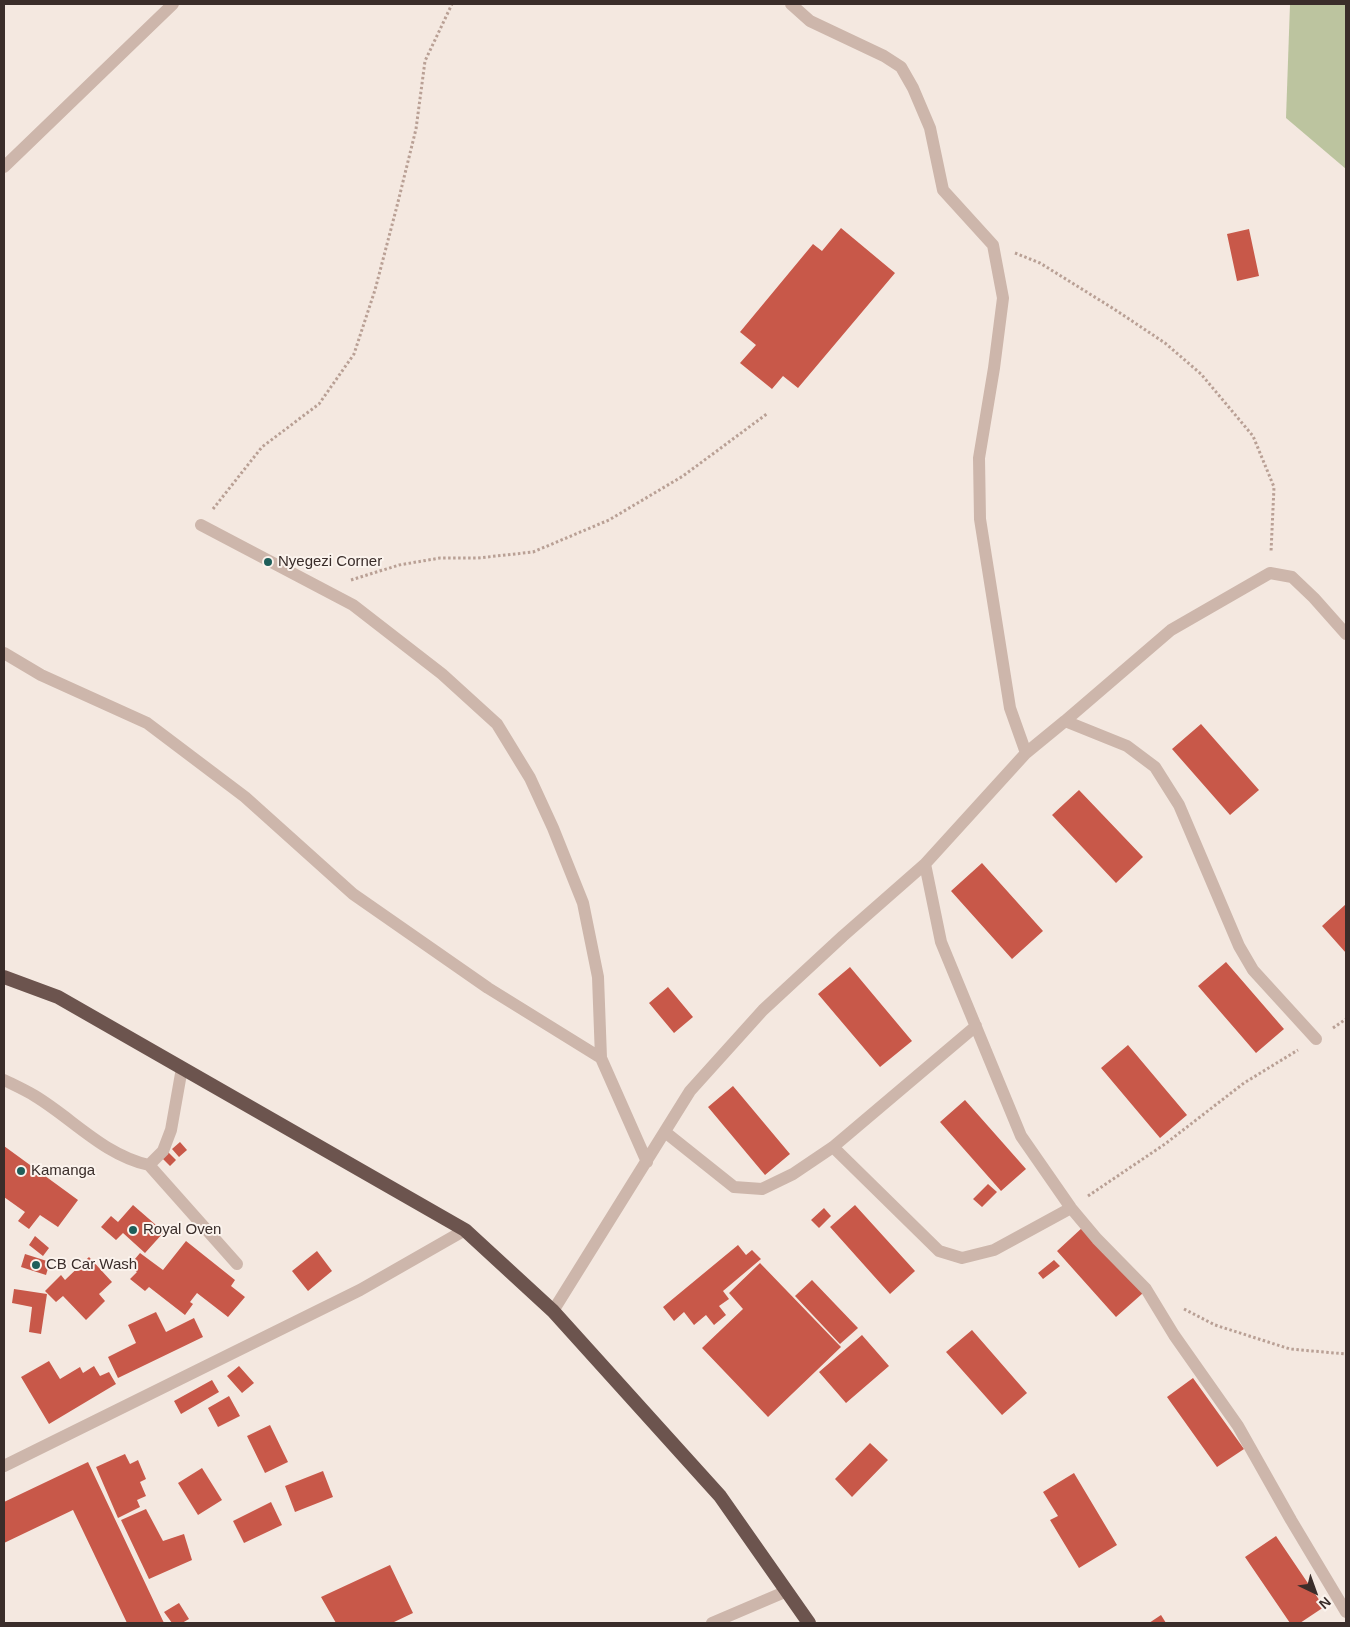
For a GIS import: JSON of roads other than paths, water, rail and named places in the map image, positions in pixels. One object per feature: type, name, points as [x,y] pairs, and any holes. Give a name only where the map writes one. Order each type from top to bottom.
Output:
[{"type":"highway","points":[[4,977],[58,997],[464,1230],[553,1312],[720,1496],[809,1623]]},
{"type":"street","points":[[4,167],[173,4]]},
{"type":"street","points":[[791,4],[810,22],[884,56],[901,67],[913,88],[930,128],[943,190],[993,245],[1003,298],[979,458],[980,519],[1010,708],[1026,753]]},
{"type":"street","points":[[201,525],[353,605],[442,674],[496,724],[530,778],[553,828],[583,903],[598,977],[601,1058],[647,1162]]},
{"type":"street","points":[[553,1312],[690,1091],[763,1010],[925,864],[1026,753],[1171,630],[1270,573],[1292,577],[1314,598],[1346,634]]},
{"type":"street","points":[[4,653],[42,675],[147,723],[244,797],[353,894],[488,988],[601,1058]]},
{"type":"street","points":[[1065,721],[1127,746],[1155,767],[1179,805],[1239,946],[1253,970],[1316,1039]]},
{"type":"street","points":[[925,864],[941,942],[1021,1136],[1071,1208],[1097,1239],[1146,1289],[1174,1336],[1238,1426],[1346,1612]]},
{"type":"street","points":[[665,1132],[734,1187],[762,1189],[792,1174],[833,1146],[976,1026]]},
{"type":"street","points":[[149,1165],[163,1151],[171,1130],[182,1068]]},
{"type":"street","points":[[4,1080],[35,1096],[100,1144],[135,1162],[149,1165],[237,1264]]},
{"type":"street","points":[[833,1146],[939,1251],[962,1258],[994,1250],[1071,1208]]},
{"type":"street","points":[[4,1466],[360,1290],[464,1230]]},
{"type":"street","points":[[712,1623],[787,1591]]},
{"type":"place","name":"Nyegezi Corner","points":[[268,562]]},
{"type":"place","name":"Kamanga","points":[[21,1171]]},
{"type":"place","name":"Royal Oven","points":[[133,1230]]},
{"type":"place","name":"CB Car Wash","points":[[36,1265]]}]
